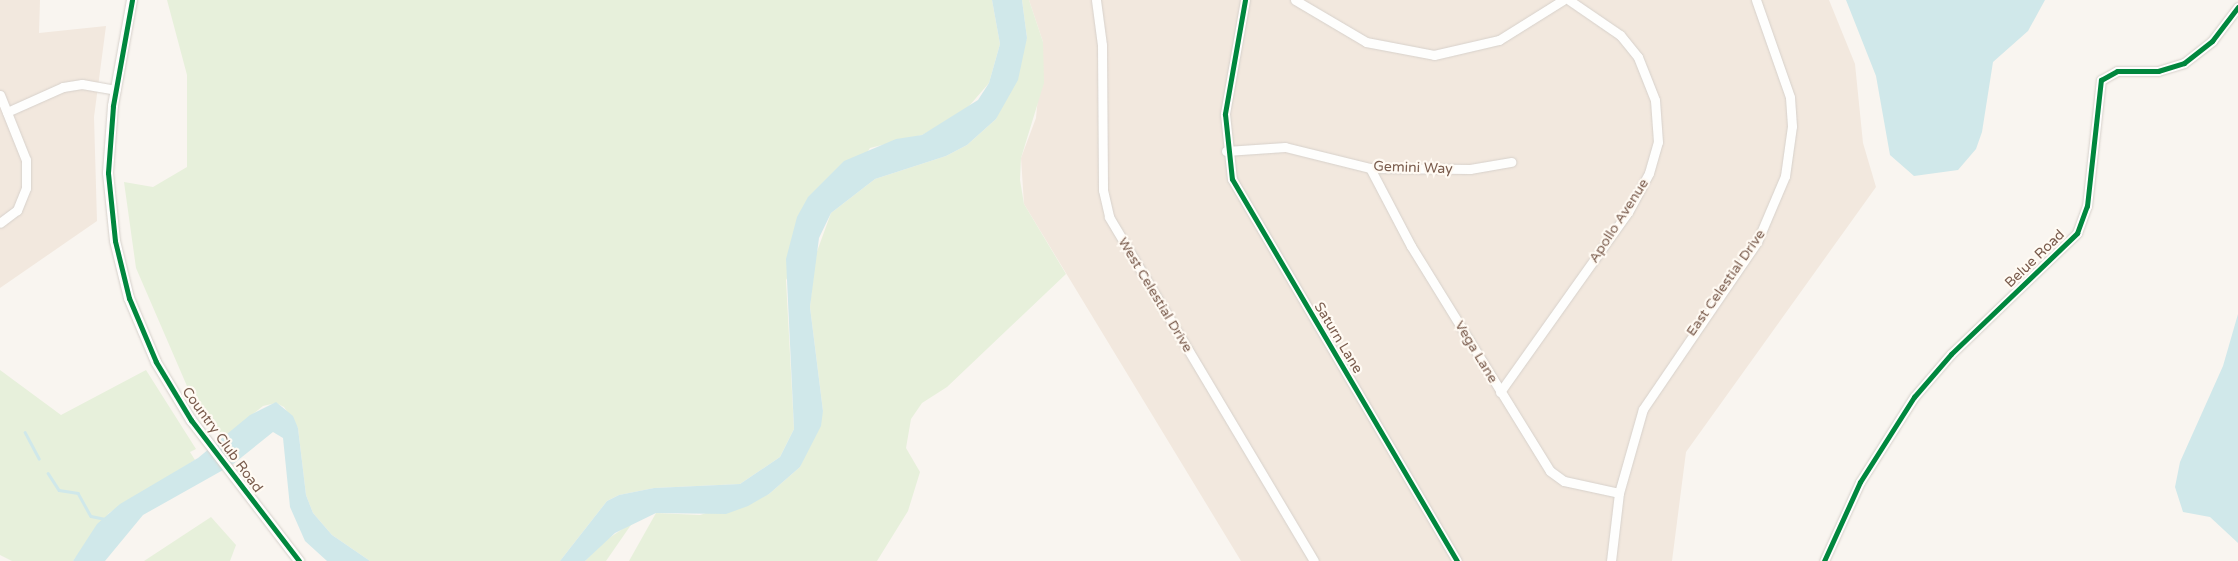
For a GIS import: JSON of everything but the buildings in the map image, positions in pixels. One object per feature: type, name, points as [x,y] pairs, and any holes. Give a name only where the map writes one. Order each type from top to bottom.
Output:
[{"type":"street","name":"Country Club Road","points":[[132,0],[115,90],[108,173],[121,272],[156,362],[209,444],[300,561]]},
{"type":"street","name":"West Celestial Drive","points":[[1096,0],[1103,62],[1102,181],[1109,217],[1314,561]]},
{"type":"street","name":"Saturn Lane","points":[[1245,0],[1226,96],[1226,151],[1237,193],[1458,561]]},
{"type":"street","points":[[1295,0],[1366,42],[1406,52],[1448,55],[1515,33],[1563,0]]},
{"type":"street","name":"Apollo Avenue","points":[[1500,392],[1628,212],[1650,173],[1658,142],[1656,100],[1638,58],[1620,35],[1569,0]]},
{"type":"street","name":"East Celestial Drive","points":[[1611,561],[1619,493],[1643,409],[1757,242],[1785,176],[1792,126],[1790,97],[1756,0]]},
{"type":"street","name":"Belue Road","points":[[1824,561],[1860,482],[1914,397],[1950,354],[2077,234],[2087,206],[2101,80],[2117,71],[2158,71],[2184,63],[2212,41],[2238,7]]},
{"type":"street","points":[[7,112],[63,87],[82,84],[115,90]]},
{"type":"street","points":[[0,95],[26,160],[26,188],[17,210],[0,223]]},
{"type":"street","name":"Gemini Way","points":[[1226,151],[1285,147],[1370,168],[1470,169],[1511,162]]},
{"type":"street","name":"Vega Lane","points":[[1370,168],[1381,194],[1500,392],[1557,476],[1619,493]]},
{"type":"shaded area","points":[[0,0],[40,0],[39,33],[106,26],[94,117],[97,221],[0,288]]},
{"type":"shaded area","points":[[1029,0],[1829,0],[1855,64],[1863,143],[1876,187],[1686,452],[1672,561],[1241,561],[1024,204],[1021,158],[1036,118],[1043,42]]},
{"type":"green space","points":[[167,0],[992,0],[1000,44],[989,83],[963,113],[922,135],[870,148],[786,280],[794,429],[780,457],[740,484],[654,488],[619,495],[607,501],[560,561],[370,561],[332,535],[313,513],[306,495],[298,428],[284,407],[276,403],[263,406],[223,438],[193,400],[136,268],[124,182],[153,187],[187,167],[187,75]]},
{"type":"green space","points":[[1022,0],[1029,0],[1043,42],[1044,83],[1021,158],[1020,180],[1024,204],[1066,274],[947,387],[922,403],[911,419],[906,448],[920,472],[908,511],[877,561],[629,561],[656,513],[700,515],[769,494],[800,467],[823,411],[810,307],[815,257],[831,213],[875,179],[946,156],[967,145],[996,119],[1027,38]]},
{"type":"green space","points":[[0,370],[61,415],[146,370],[196,449],[190,452],[195,460],[109,513],[73,561],[12,561],[0,555]]},
{"type":"green space","points":[[211,517],[236,545],[230,561],[144,561]]},
{"type":"green space","points":[[633,522],[606,561],[585,561],[603,542]]},
{"type":"water","points":[[992,0],[1022,0],[1027,38],[1018,80],[996,119],[967,145],[946,156],[875,179],[831,213],[819,238],[810,307],[823,411],[821,426],[800,467],[769,494],[748,506],[726,514],[656,513],[615,533],[585,561],[560,561],[607,501],[619,495],[654,488],[740,484],[780,457],[794,429],[786,259],[797,217],[808,197],[844,161],[896,139],[922,135],[978,100],[989,83],[1000,44]]},
{"type":"water","points":[[1846,0],[2045,0],[2028,31],[1993,62],[1982,132],[1976,149],[1958,170],[1914,176],[1890,155],[1876,76]]},
{"type":"water","points":[[2238,314],[2238,543],[2210,517],[2183,512],[2175,487],[2180,462],[2223,366]]},
{"type":"water","points":[[276,402],[293,416],[298,428],[306,495],[313,513],[332,535],[370,561],[327,561],[305,541],[290,507],[283,438],[273,432],[232,465],[143,515],[105,561],[73,561],[97,524],[120,504],[198,458],[250,415]]},
{"type":"waterway","points":[[25,432],[39,458]]},
{"type":"waterway","points":[[48,473],[59,490],[78,493],[91,516],[105,519]]},
{"type":"cycle path","points":[[132,0],[113,106],[108,173],[115,241],[129,298],[156,362],[191,420],[299,561]]},
{"type":"cycle path","points":[[1245,0],[1225,114],[1232,179],[1457,561]]},
{"type":"cycle path","points":[[1824,561],[1860,482],[1914,397],[1951,354],[2077,233],[2087,206],[2101,80],[2117,71],[2158,71],[2184,63],[2212,41],[2238,7]]}]
